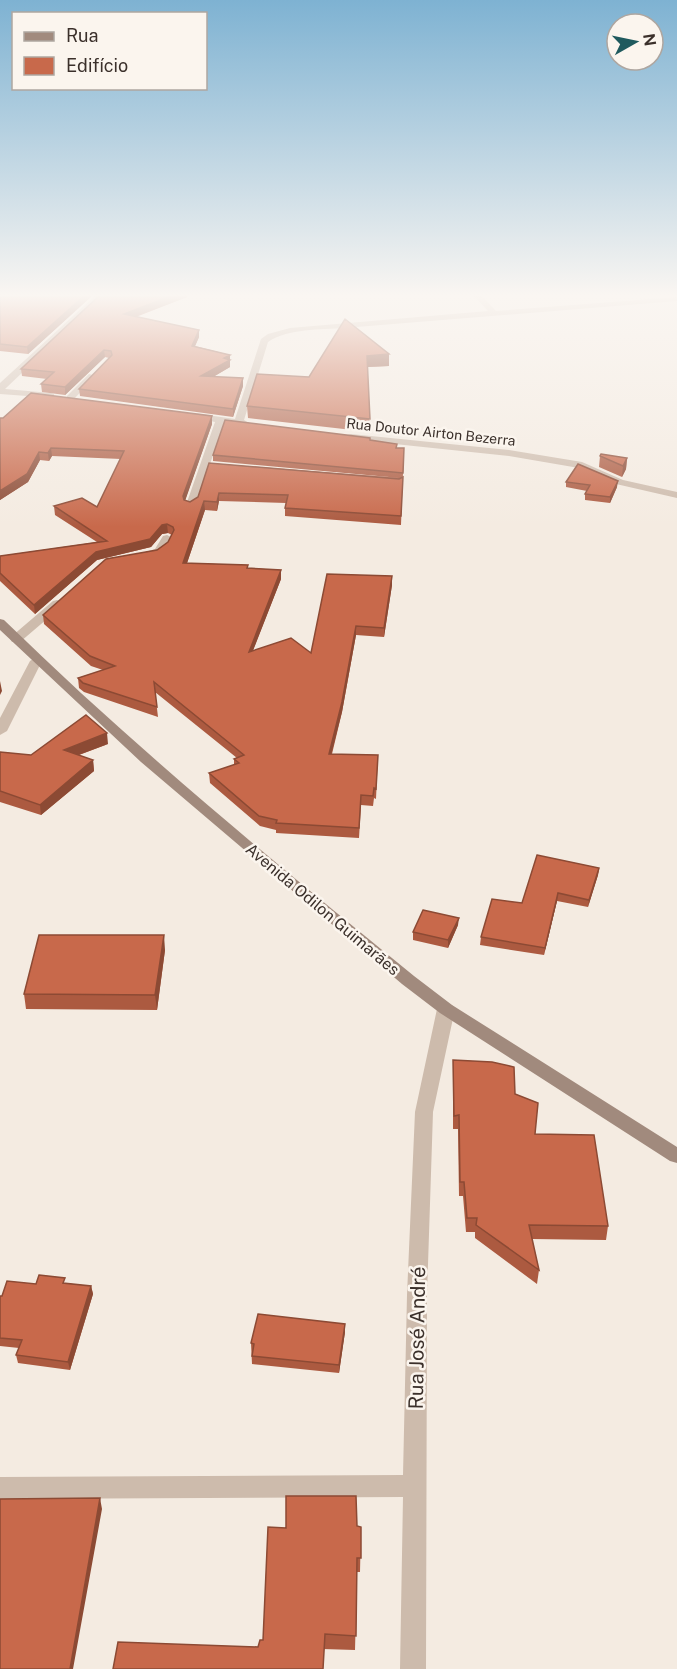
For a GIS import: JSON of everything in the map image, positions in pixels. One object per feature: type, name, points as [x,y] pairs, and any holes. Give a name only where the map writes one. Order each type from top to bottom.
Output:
[{"type":"street","points":[[0,390],[19,372]]},
{"type":"street","points":[[239,422],[254,372]]},
{"type":"street","points":[[0,390],[82,400]]},
{"type":"street","points":[[185,415],[259,425]]},
{"type":"street","points":[[192,505],[210,466],[220,420]]},
{"type":"street","name":"Rua Doutor Airton Bezerra","points":[[341,436],[509,453],[582,465],[620,482],[677,495]]},
{"type":"street","points":[[131,557],[150,555],[159,550],[167,538]]},
{"type":"street","points":[[16,639],[68,594]]},
{"type":"street","name":"Avenida Odilon Guimarães","points":[[0,623],[36,661],[224,827],[380,958],[446,1009],[677,1156]]},
{"type":"street","points":[[0,731],[36,661]]},
{"type":"street","name":"Rua José André","points":[[413,1669],[417,1295],[424,1112],[446,1009]]},
{"type":"street","points":[[0,1488],[414,1486]]},
{"type":"lane","points":[[70,398],[96,372]]},
{"type":"building","points":[[54,372],[81,372],[65,387],[41,384]]},
{"type":"building","points":[[96,372],[208,372],[201,376],[243,378],[233,409],[79,389]]},
{"type":"building","points":[[312,372],[368,372],[370,419],[247,406],[257,374],[309,377]]},
{"type":"building","points":[[31,393],[212,416],[183,496],[184,500],[190,502],[198,497],[209,463],[399,479],[403,477],[401,516],[285,508],[288,495],[219,493],[217,502],[204,501],[183,563],[248,565],[247,568],[281,570],[249,652],[291,638],[311,653],[327,574],[392,576],[384,628],[356,626],[342,702],[329,754],[378,755],[376,789],[374,788],[373,796],[361,795],[359,828],[276,823],[277,820],[259,816],[209,773],[239,763],[234,759],[244,755],[154,682],[157,707],[83,683],[78,678],[115,666],[90,656],[43,615],[106,559],[157,550],[168,542],[174,530],[167,524],[162,525],[150,539],[96,552],[34,605],[0,573],[0,556],[107,541],[54,506],[82,498],[97,507],[124,451],[51,448],[48,453],[39,452],[27,474],[0,491],[0,418],[3,418]]},
{"type":"building","points":[[225,420],[370,438],[370,440],[397,444],[396,448],[404,448],[403,473],[213,455]]},
{"type":"building","points":[[601,454],[627,458],[623,466],[600,456]]},
{"type":"building","points":[[578,464],[618,481],[610,497],[585,494],[590,485],[566,482]]},
{"type":"building","points":[[86,715],[107,733],[64,750],[93,760],[40,805],[0,791],[0,752],[31,755]]},
{"type":"building","points":[[537,855],[599,868],[589,900],[558,893],[545,948],[481,937],[492,899],[522,903]]},
{"type":"building","points":[[423,910],[459,918],[448,940],[413,932]]},
{"type":"building","points":[[39,935],[164,935],[155,995],[24,994]]},
{"type":"building","points":[[453,1060],[492,1062],[514,1067],[515,1094],[538,1103],[535,1134],[594,1135],[608,1226],[529,1225],[539,1270],[476,1225],[477,1218],[467,1218],[464,1182],[460,1182],[459,1115],[454,1116]]},
{"type":"building","points":[[39,1275],[65,1278],[63,1283],[91,1286],[68,1362],[16,1355],[22,1340],[0,1338],[0,1296],[2,1296],[7,1281],[36,1284]]},
{"type":"building","points":[[258,1314],[345,1324],[339,1365],[252,1356],[254,1344],[251,1343]]},
{"type":"building","points":[[286,1496],[356,1496],[357,1526],[361,1527],[361,1558],[357,1558],[356,1636],[325,1634],[323,1669],[113,1669],[118,1642],[258,1647],[260,1640],[263,1640],[268,1527],[286,1528]]},
{"type":"building","points":[[100,1498],[70,1669],[0,1669],[0,1499]]}]
